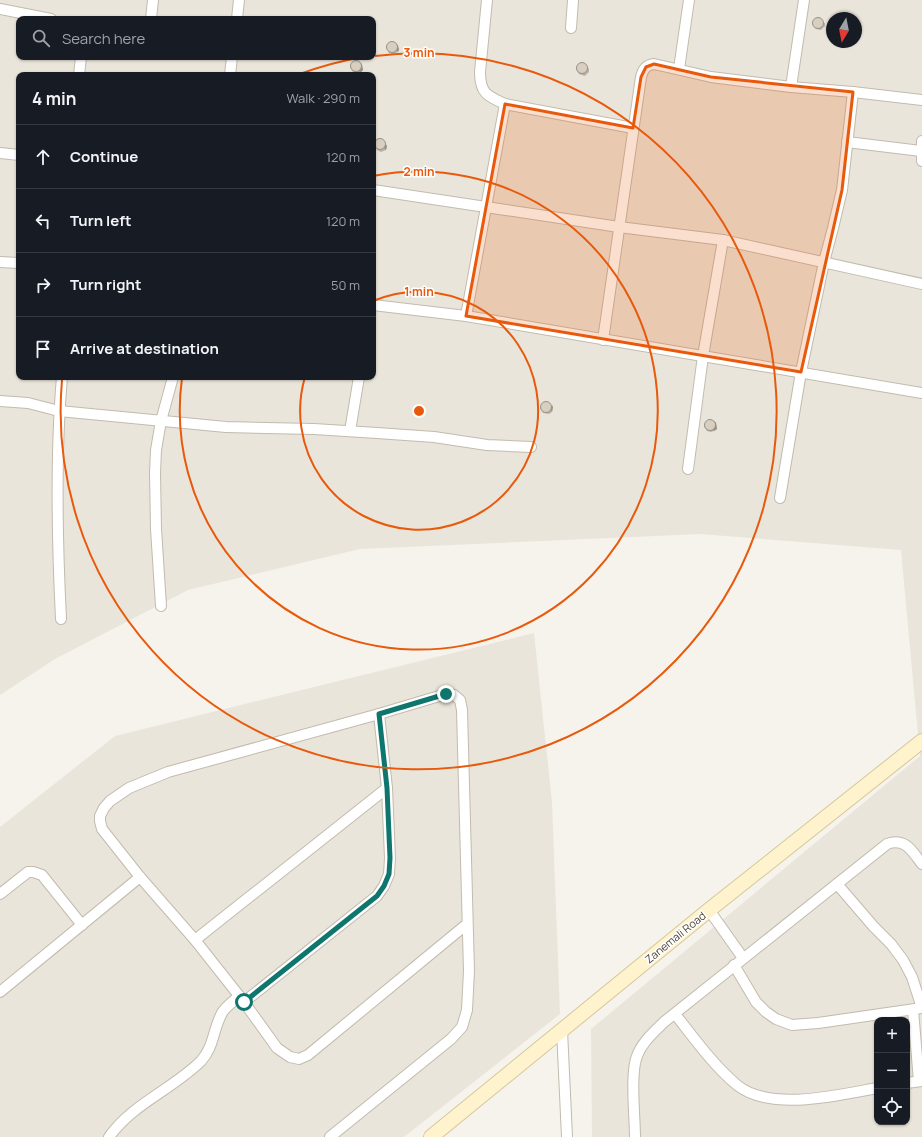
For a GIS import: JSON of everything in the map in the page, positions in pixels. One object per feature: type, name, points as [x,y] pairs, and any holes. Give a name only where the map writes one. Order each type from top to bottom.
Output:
[{"type":"street","points":[[151,16],[153,0]]},
{"type":"street","points":[[237,16],[239,0]]},
{"type":"street","points":[[487,0],[480,83],[483,91],[505,104],[633,128]]},
{"type":"street","points":[[571,28],[574,0]]},
{"type":"street","points":[[678,69],[689,0]]},
{"type":"street","points":[[791,88],[804,0]]},
{"type":"street","points":[[0,9],[35,16]]},
{"type":"street","points":[[79,72],[81,60]]},
{"type":"street","points":[[230,72],[232,60]]},
{"type":"street","points":[[603,340],[641,77],[646,67],[654,64],[711,77],[791,88],[853,92],[922,100]]},
{"type":"street","points":[[780,498],[801,372],[824,262],[842,190],[853,92]]},
{"type":"street","points":[[466,316],[505,104]]},
{"type":"street","points":[[847,142],[922,151]]},
{"type":"street","points":[[0,153],[16,155]]},
{"type":"street","points":[[376,190],[619,227],[723,240],[922,284]]},
{"type":"street","points":[[688,470],[703,356],[723,240]]},
{"type":"street","points":[[0,262],[16,263]]},
{"type":"street","points":[[376,305],[466,316],[922,393]]},
{"type":"street","points":[[61,619],[57,517],[59,411],[62,380]]},
{"type":"street","points":[[161,606],[156,529],[156,450],[161,421],[172,380]]},
{"type":"street","points":[[350,432],[359,380]]},
{"type":"street","points":[[0,401],[28,403],[59,411],[226,427],[350,432],[434,438],[487,445],[531,447]]},
{"type":"street","points":[[330,1137],[451,1039],[462,1027],[467,1010],[469,971],[468,924],[462,710],[460,700],[454,695],[446,694],[168,772],[129,788],[110,801],[104,808],[100,816],[102,829],[140,877],[196,940],[277,1048],[290,1057],[299,1059],[308,1055],[468,924]]},
{"type":"street","points":[[109,1137],[114,1129],[142,1105],[200,1061],[209,1051],[222,1012],[377,896],[384,886],[389,874],[390,858],[387,788],[379,714]]},
{"type":"street","name":"Zanemali Road","points":[[431,1137],[709,910],[922,741]]},
{"type":"street","points":[[196,940],[387,788]]},
{"type":"street","points":[[636,1137],[634,1069],[637,1056],[645,1042],[675,1014],[734,965],[879,850],[893,842],[902,842],[909,847],[922,864]]},
{"type":"street","points":[[0,894],[28,872],[42,875],[82,925]]},
{"type":"street","points":[[0,992],[140,877]]},
{"type":"street","points":[[837,884],[891,944],[903,960],[912,977],[919,1008],[920,1081],[910,1083]]},
{"type":"street","points":[[709,910],[743,958]]},
{"type":"street","points":[[734,965],[756,1002],[776,1019],[792,1025],[825,1022],[919,1008]]},
{"type":"street","points":[[675,1014],[719,1068],[738,1086],[753,1094],[764,1098],[782,1100],[806,1099],[821,1098],[874,1089]]},
{"type":"street","points":[[562,1030],[567,1137]]},
{"type":"highlighted area","points":[[654,64],[711,77],[853,92],[842,190],[801,372],[466,316],[505,104],[633,128],[641,77],[646,67]]},
{"type":"shaded area","points":[[0,0],[922,0],[922,1137],[592,1137],[591,1029],[920,756],[901,550],[700,534],[360,549],[188,590],[55,659],[0,695]]},
{"type":"shaded area","points":[[534,633],[552,802],[560,1014],[404,1137],[0,1137],[0,827],[115,736]]},
{"type":"building","points":[[816,18],[820,18],[822,19],[822,27],[816,28],[813,25],[813,21]]},
{"type":"building","points":[[390,42],[394,42],[396,43],[396,51],[390,52],[387,49],[387,45]]},
{"type":"building","points":[[354,61],[358,61],[360,62],[360,70],[354,71],[351,68],[351,64]]},
{"type":"building","points":[[580,63],[584,63],[586,64],[586,72],[580,73],[577,70],[577,66]]},
{"type":"building","points":[[382,139],[385,142],[384,148],[376,148],[376,140]]},
{"type":"building","points":[[544,402],[548,402],[550,403],[550,411],[544,412],[541,409],[541,405]]},
{"type":"building","points":[[708,420],[712,420],[714,421],[714,429],[708,430],[705,427],[705,423]]},
{"type":"route","points":[[244,1002],[377,896],[384,886],[389,874],[390,858],[387,788],[379,714],[446,694]]}]
